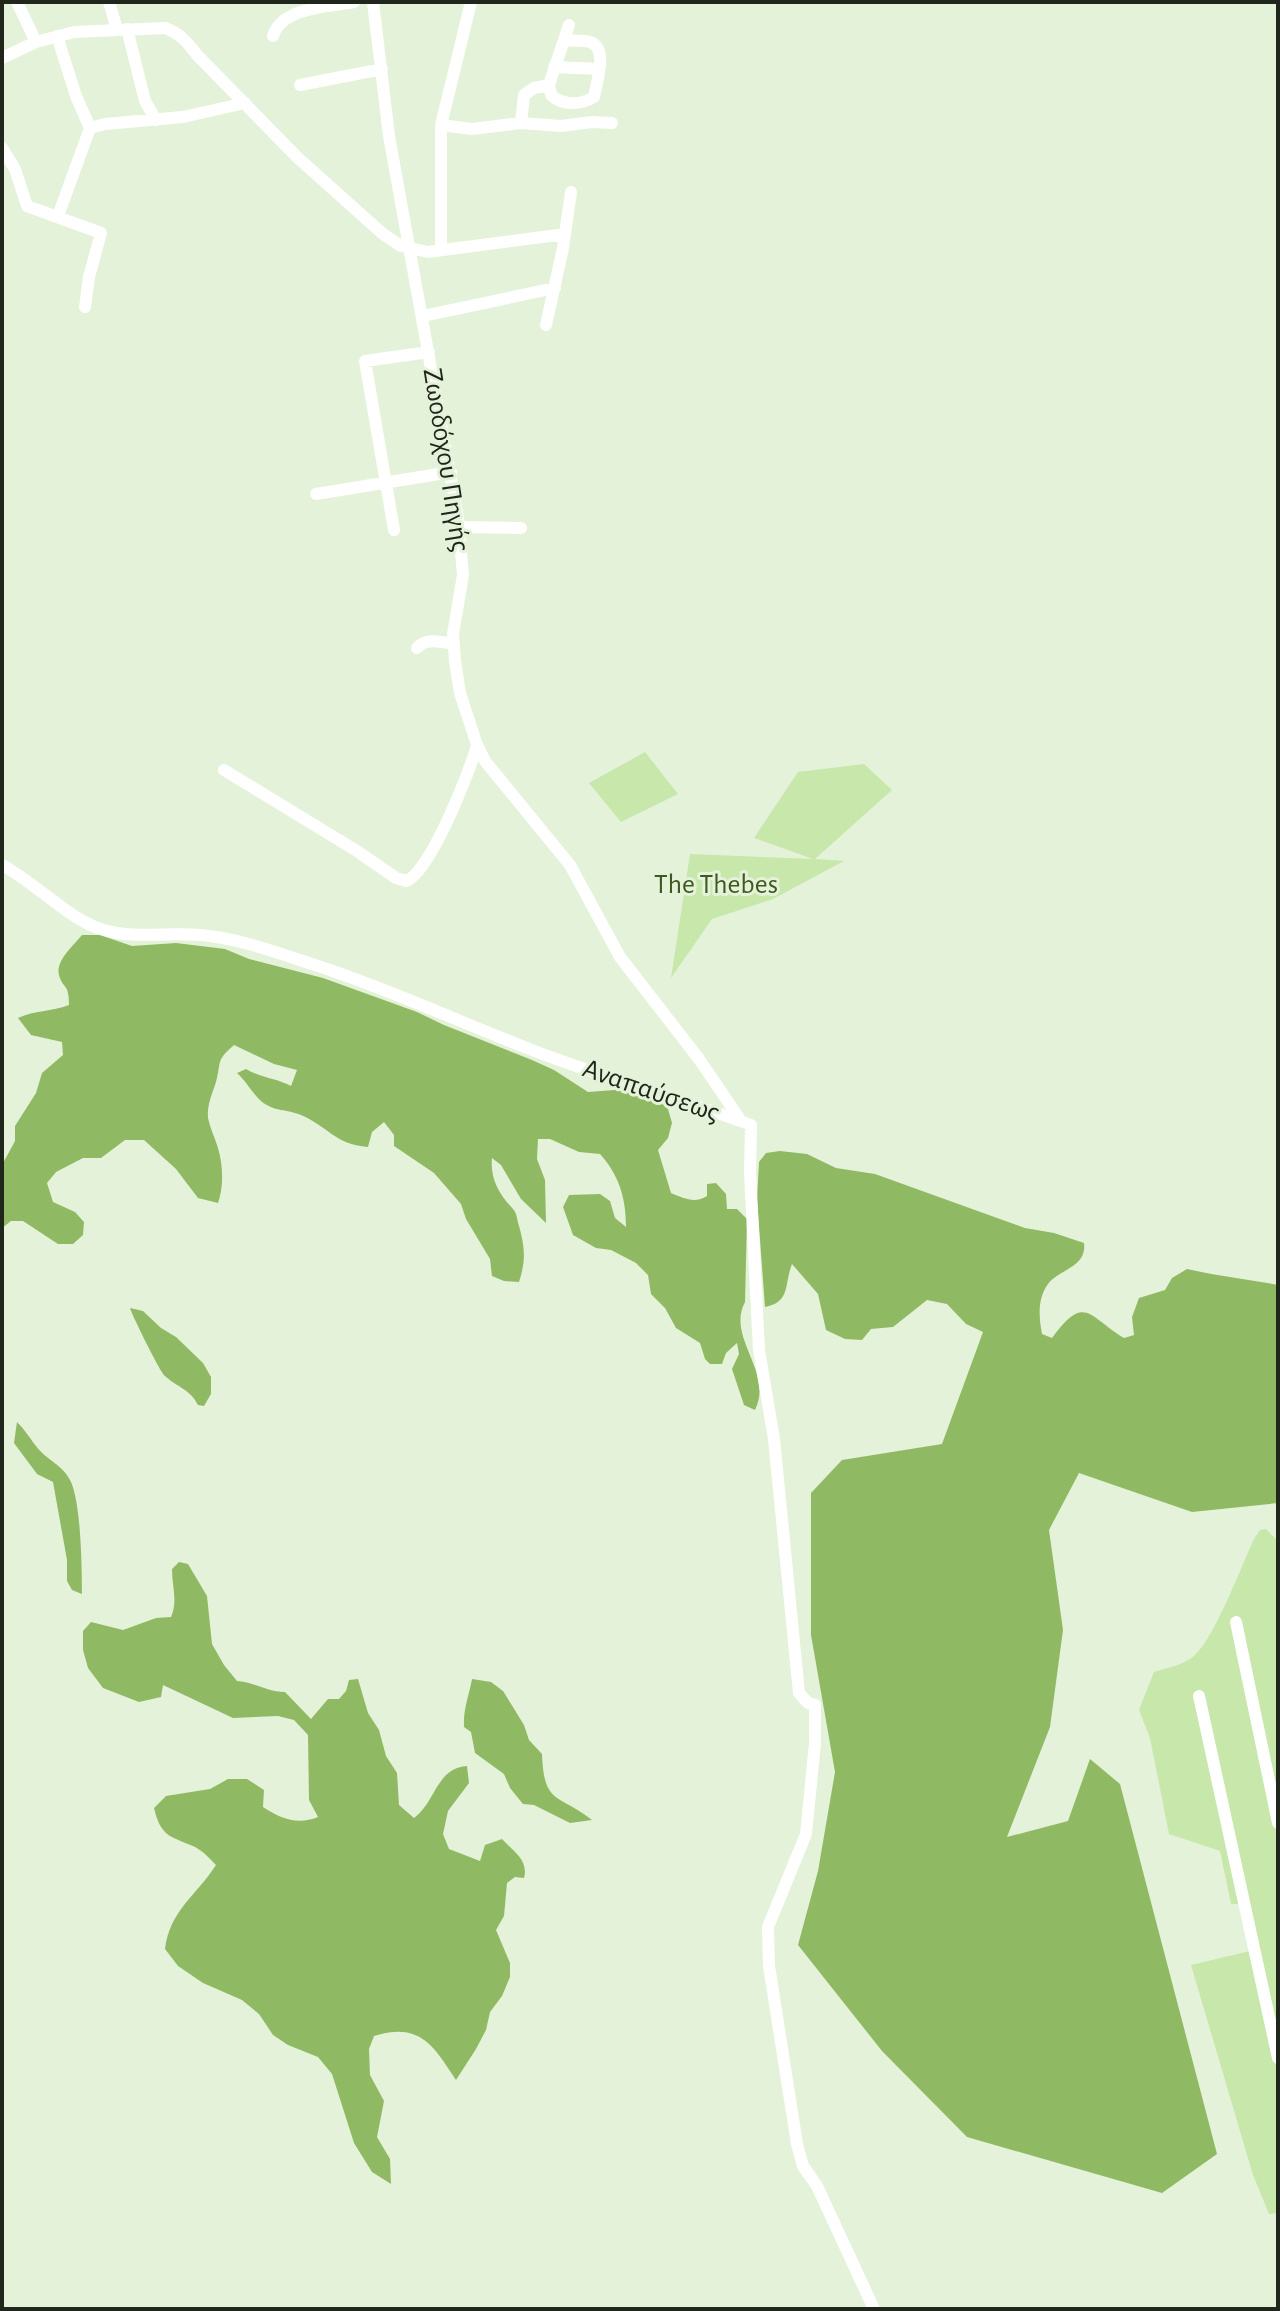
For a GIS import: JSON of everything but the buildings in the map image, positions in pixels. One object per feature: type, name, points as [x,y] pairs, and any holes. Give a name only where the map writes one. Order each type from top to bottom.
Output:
[{"type":"street","points":[[17,2],[36,42]]},
{"type":"street","points":[[109,2],[122,29],[145,101],[156,120]]},
{"type":"street","points":[[273,36],[281,20],[291,15],[354,2]]},
{"type":"street","name":"Ζωοδόχου Πηγής","points":[[373,2],[389,136],[459,527],[463,575],[454,644],[460,693],[477,745],[485,761],[570,865],[620,957],[699,1059],[741,1121]]},
{"type":"street","points":[[441,250],[441,125],[471,2]]},
{"type":"street","points":[[564,40],[592,42],[597,46],[599,69],[594,97],[589,100],[565,103],[551,95],[549,85],[554,67],[569,25]]},
{"type":"street","points":[[2,58],[57,36],[165,28],[175,32],[298,158],[383,234],[411,249],[428,252],[565,234]]},
{"type":"street","points":[[57,36],[90,128],[58,216]]},
{"type":"street","points":[[554,67],[599,69]]},
{"type":"street","points":[[300,85],[382,69]]},
{"type":"street","points":[[521,123],[524,95],[534,88],[549,85]]},
{"type":"street","points":[[90,128],[183,117],[245,103]]},
{"type":"street","points":[[441,125],[472,129],[521,123],[561,126],[612,123]]},
{"type":"street","points":[[2,148],[15,169],[27,206],[101,233],[89,277],[85,307]]},
{"type":"street","points":[[546,325],[571,192]]},
{"type":"street","points":[[423,316],[555,288]]},
{"type":"street","points":[[394,530],[365,361],[429,352]]},
{"type":"street","points":[[316,494],[451,472]]},
{"type":"street","points":[[459,527],[521,528]]},
{"type":"street","points":[[417,648],[421,642],[429,641],[454,644]]},
{"type":"street","points":[[224,770],[396,878],[406,881],[412,879],[420,868],[449,816],[477,745]]},
{"type":"street","name":"Αναπαύσεως","points":[[2,865],[80,920],[104,930],[133,934],[203,935],[243,943],[416,1001],[529,1049],[751,1125],[750,1172],[759,1350],[774,1439],[799,1693],[808,1703],[815,1705],[815,1743],[806,1834],[768,1927],[769,1966],[803,2166],[817,2186],[874,2309]]},
{"type":"street","points":[[702,1108],[713,1102],[719,1091]]},
{"type":"street","points":[[1236,1622],[1278,1823]]},
{"type":"street","points":[[1199,1696],[1278,2058]]},
{"type":"green space","points":[[645,752],[678,794],[621,822],[589,783]]},
{"type":"green space","name":"The Thebes","points":[[864,764],[892,790],[815,859],[844,861],[773,899],[712,919],[671,978],[690,854],[813,859],[754,838],[798,772]]},
{"type":"green space","points":[[82,935],[100,935],[132,946],[176,943],[225,949],[249,959],[323,978],[417,1012],[554,1070],[588,1092],[627,1089],[655,1097],[668,1109],[672,1123],[668,1138],[658,1150],[671,1193],[698,1200],[707,1196],[707,1184],[716,1183],[726,1194],[727,1209],[737,1209],[747,1219],[745,1302],[741,1329],[759,1382],[755,1410],[744,1405],[732,1369],[739,1354],[737,1343],[726,1353],[722,1364],[710,1364],[700,1343],[676,1328],[665,1308],[651,1294],[648,1275],[636,1263],[611,1250],[596,1248],[573,1235],[563,1207],[569,1195],[600,1194],[610,1201],[615,1218],[626,1227],[620,1188],[600,1154],[579,1152],[550,1139],[538,1139],[537,1159],[545,1180],[546,1223],[521,1199],[501,1165],[492,1158],[494,1179],[515,1212],[523,1247],[524,1261],[519,1282],[504,1281],[492,1276],[490,1259],[466,1219],[461,1204],[434,1173],[394,1146],[394,1135],[384,1122],[372,1132],[368,1147],[339,1139],[301,1115],[266,1105],[237,1073],[246,1069],[291,1086],[297,1070],[274,1064],[234,1045],[220,1062],[208,1108],[222,1168],[218,1203],[198,1198],[176,1169],[144,1140],[125,1140],[101,1158],[83,1158],[56,1172],[47,1183],[53,1202],[75,1212],[84,1222],[83,1235],[73,1244],[58,1244],[23,1221],[11,1221],[2,1228],[2,1165],[15,1141],[15,1126],[36,1093],[42,1073],[63,1055],[62,1042],[31,1035],[18,1018],[69,1005],[67,989],[59,975],[60,964]]},
{"type":"green space","points":[[766,1153],[807,1154],[836,1168],[875,1174],[1025,1228],[1084,1243],[1081,1258],[1053,1279],[1042,1296],[1042,1334],[1052,1338],[1063,1324],[1080,1312],[1094,1316],[1124,1338],[1134,1335],[1132,1317],[1139,1298],[1165,1290],[1172,1278],[1187,1269],[1278,1285],[1278,1503],[1192,1512],[1079,1473],[1049,1530],[1063,1630],[1050,1727],[1007,1837],[1068,1821],[1090,1759],[1120,1784],[1217,2154],[1162,2193],[967,2137],[882,2051],[798,1945],[818,1871],[835,1772],[811,1635],[811,1493],[842,1460],[942,1444],[983,1332],[966,1324],[947,1304],[927,1300],[893,1327],[871,1329],[862,1340],[845,1339],[826,1330],[818,1294],[792,1264],[783,1296],[773,1305],[765,1307],[757,1199],[759,1162]]},
{"type":"green space","points":[[130,1308],[143,1311],[203,1363],[211,1377],[211,1394],[204,1406],[198,1405],[187,1392],[165,1376]]},
{"type":"green space","points":[[17,1422],[71,1482],[79,1521],[82,1594],[72,1590],[67,1581],[67,1560],[53,1482],[37,1474],[14,1443]]},
{"type":"green space","points":[[1266,1529],[1278,1541],[1278,2213],[1269,2214],[1253,2175],[1191,1965],[1250,1951],[1240,1904],[1231,1904],[1220,1851],[1169,1834],[1150,1738],[1139,1710],[1154,1672],[1185,1662],[1202,1647],[1219,1618],[1254,1539],[1260,1530]]},
{"type":"green space","points":[[179,1562],[188,1564],[207,1596],[212,1644],[237,1681],[285,1692],[311,1719],[328,1699],[339,1699],[346,1691],[349,1680],[358,1679],[368,1713],[379,1730],[386,1756],[397,1773],[399,1805],[414,1818],[442,1779],[457,1768],[467,1766],[469,1783],[448,1811],[443,1834],[449,1849],[480,1861],[485,1845],[502,1839],[519,1856],[524,1866],[524,1878],[515,1877],[507,1883],[504,1916],[496,1930],[510,1963],[510,1977],[502,1996],[490,2012],[486,2030],[456,2080],[440,2056],[424,2040],[403,2032],[374,2036],[369,2049],[370,2075],[384,2101],[377,2137],[390,2159],[391,2184],[372,2172],[354,2143],[332,2074],[318,2057],[273,2035],[259,2014],[242,2000],[203,1983],[178,1966],[165,1949],[178,1913],[216,1865],[198,1849],[164,1831],[154,1808],[166,1796],[210,1789],[228,1779],[247,1779],[264,1790],[263,1807],[283,1818],[297,1821],[318,1817],[309,1800],[308,1735],[294,1720],[278,1716],[233,1718],[163,1685],[161,1697],[139,1702],[103,1688],[88,1668],[83,1650],[83,1631],[91,1622],[123,1630],[156,1618],[171,1617],[174,1600],[172,1569]]},
{"type":"green space","points":[[472,1679],[491,1682],[503,1691],[524,1725],[529,1740],[542,1754],[543,1771],[550,1791],[592,1820],[570,1823],[534,1805],[523,1804],[510,1788],[504,1774],[475,1753],[471,1732],[464,1727]]}]
